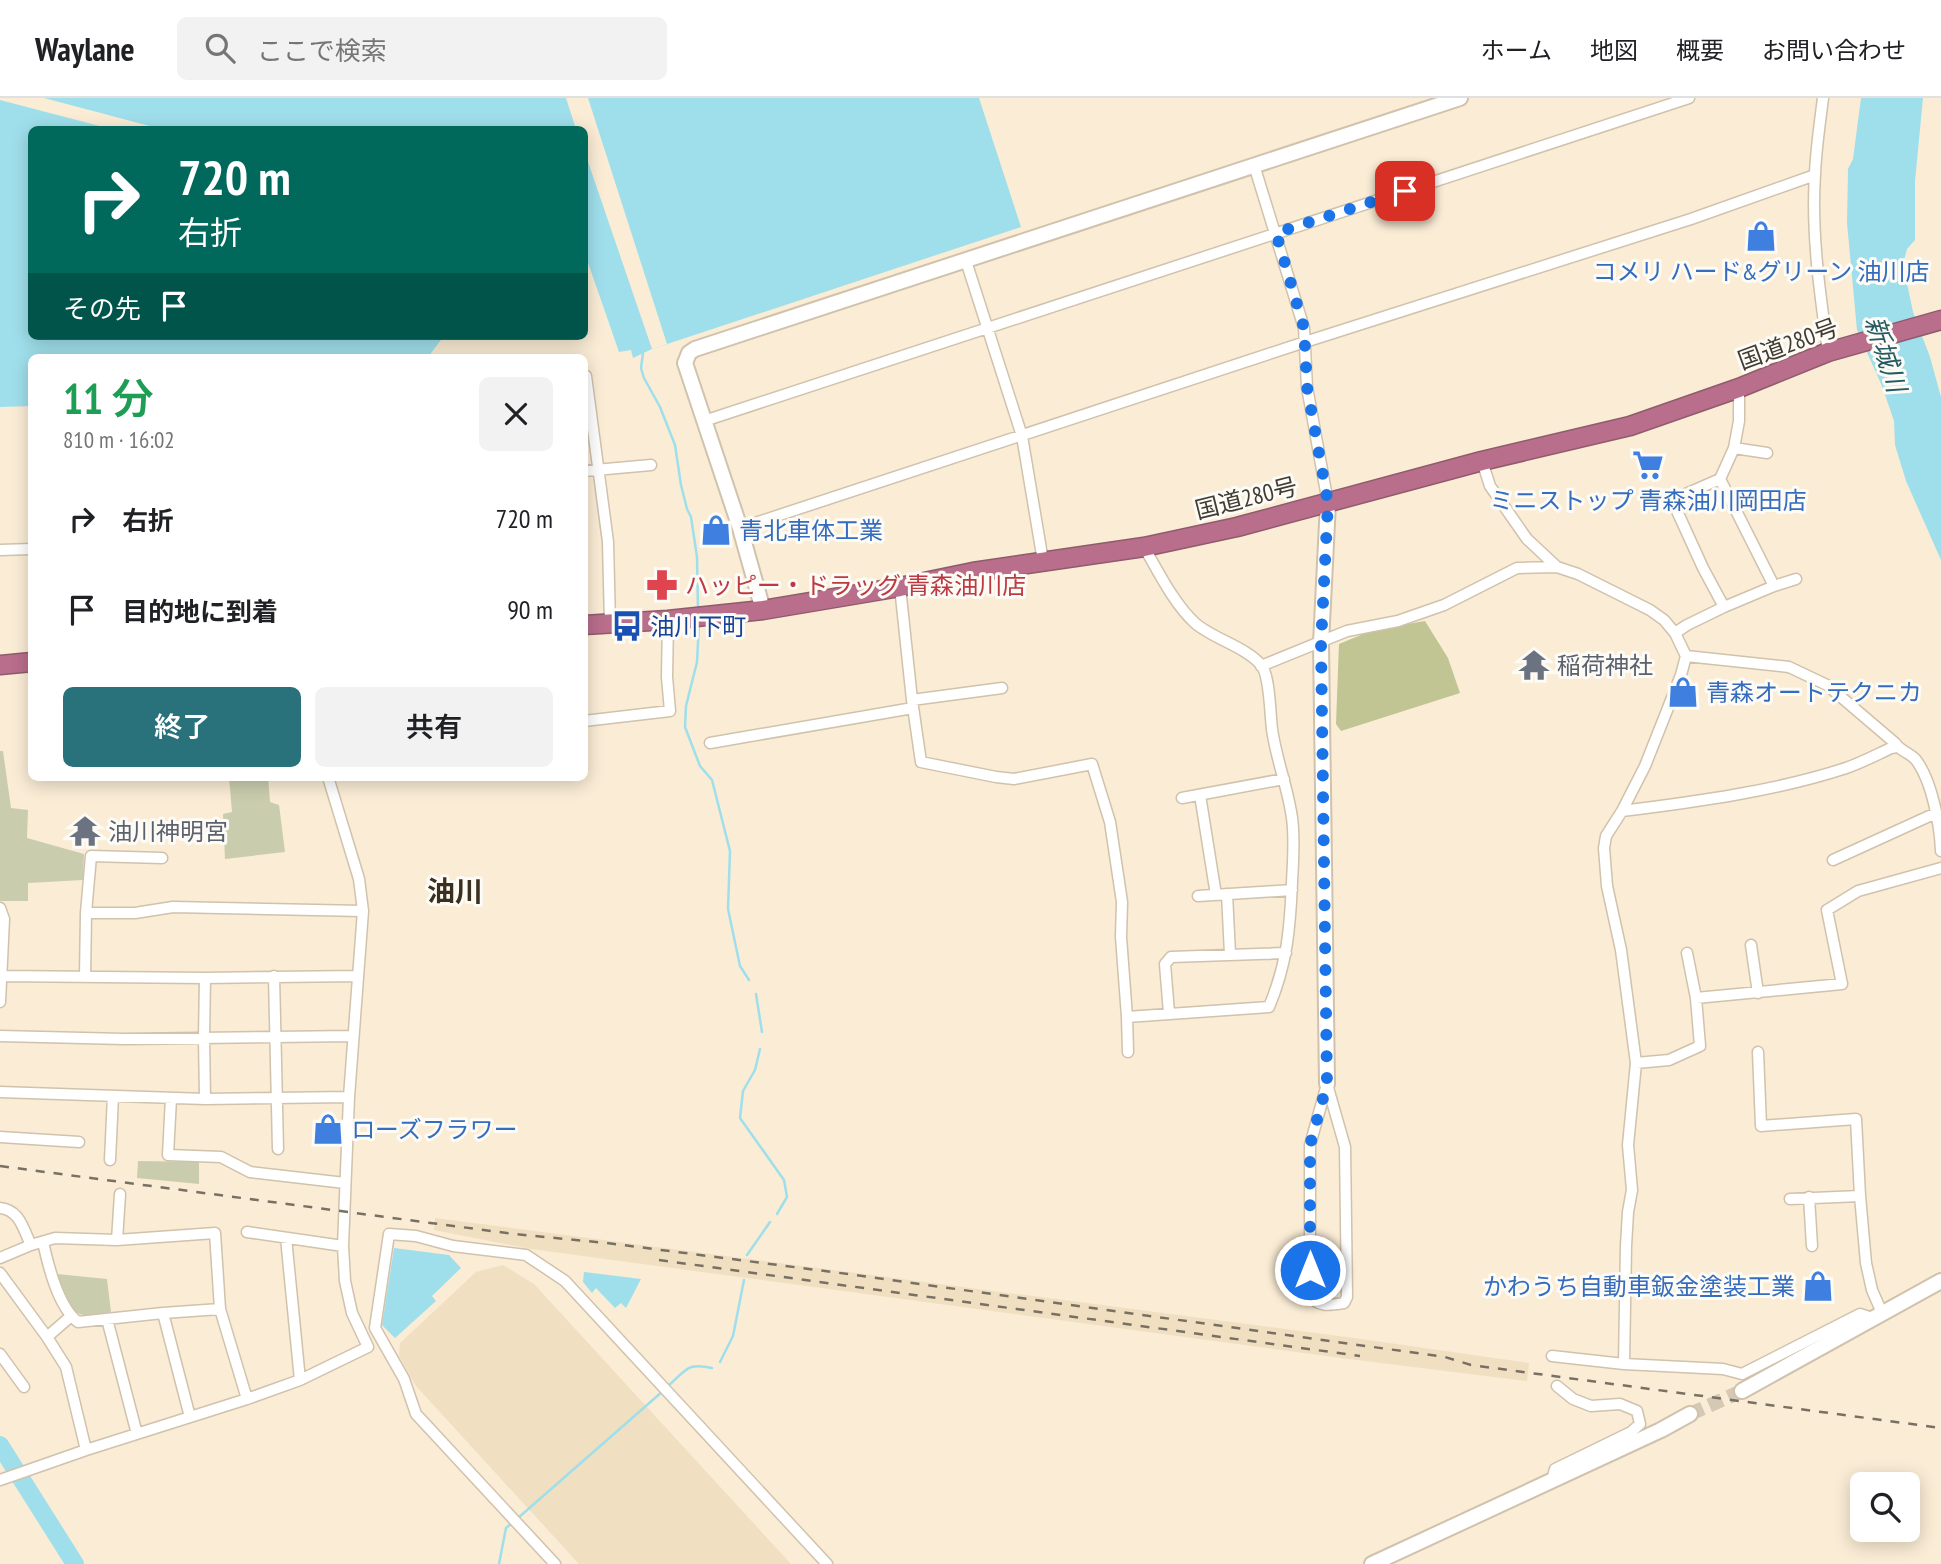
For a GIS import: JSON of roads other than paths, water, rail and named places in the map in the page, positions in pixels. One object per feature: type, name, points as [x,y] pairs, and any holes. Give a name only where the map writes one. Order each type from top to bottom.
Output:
[{"type":"highway","name":"国道280号","points":[[588,625],[763,610],[973,572],[1144,547],[1237,527],[1482,461],[1630,426],[1739,388],[1828,352],[1937,321]]},
{"type":"highway","points":[[0,665],[28,662]]},
{"type":"street","points":[[763,610],[740,528],[685,363],[695,349],[1460,98]]},
{"type":"street","points":[[704,421],[1689,98]]},
{"type":"street","points":[[1823,98],[1815,175],[1815,220],[1819,288],[1828,352]]},
{"type":"street","points":[[1254,165],[1304,328],[1307,387],[1328,503],[1321,643],[1327,1084],[1345,1147],[1347,1297],[1344,1303],[1320,1305],[1314,1302],[1310,1295],[1310,1145],[1327,1084]]},
{"type":"street","points":[[740,528],[1305,342],[1678,223],[1815,175]]},
{"type":"street","points":[[966,261],[1022,436],[1043,561]]},
{"type":"street","points":[[1724,607],[1672,500],[1720,478],[1734,448],[1739,421],[1739,388]]},
{"type":"street","points":[[588,392],[608,542],[610,624]]},
{"type":"street","points":[[1734,448],[1768,453]]},
{"type":"street","points":[[1482,461],[1490,486],[1527,539],[1557,567]]},
{"type":"street","points":[[588,471],[651,465]]},
{"type":"street","points":[[1720,478],[1774,586]]},
{"type":"street","points":[[1127,1017],[1269,1007],[1286,953],[1291,921],[1292,819],[1272,730],[1264,671],[1248,655],[1215,637],[1185,613],[1144,547]]},
{"type":"street","points":[[0,550],[28,550]]},
{"type":"street","points":[[1261,666],[1348,631],[1398,621],[1444,605],[1517,568],[1557,567],[1578,574],[1640,605],[1664,620],[1675,633],[1686,656],[1681,675],[1645,766],[1606,836],[1604,848],[1607,886],[1621,950],[1636,1063],[1628,1145],[1632,1190],[1628,1212],[1624,1364]]},
{"type":"street","points":[[1675,633],[1724,607],[1796,579]]},
{"type":"street","points":[[900,587],[921,762],[1014,779],[1093,764],[1110,822],[1122,902],[1121,937],[1128,1052]]},
{"type":"street","points":[[588,721],[670,711],[667,677],[668,620]]},
{"type":"street","points":[[1686,656],[1789,667],[1837,692],[1897,747],[1908,753],[1921,768],[1940,826],[1941,851]]},
{"type":"street","points":[[710,743],[1002,688]]},
{"type":"street","points":[[1622,811],[1716,798],[1811,778],[1848,767],[1897,747]]},
{"type":"street","points":[[1182,798],[1284,779]]},
{"type":"street","points":[[3,1479],[300,1380],[368,1347],[352,1314],[345,1281],[344,1247],[349,1097],[363,911],[359,879],[332,781]]},
{"type":"street","points":[[1200,795],[1222,895],[1230,954]]},
{"type":"street","points":[[1833,860],[1936,813]]},
{"type":"street","points":[[85,977],[86,913],[91,856],[162,858]]},
{"type":"street","points":[[1696,998],[1842,984],[1827,909],[1858,891],[1941,869]]},
{"type":"street","points":[[1198,896],[1292,890]]},
{"type":"street","points":[[86,913],[135,913],[173,907],[363,911]]},
{"type":"street","points":[[0,908],[4,919],[0,1002]]},
{"type":"street","points":[[1751,945],[1758,993]]},
{"type":"street","points":[[1169,1013],[1165,964],[1171,957],[1286,953]]},
{"type":"street","points":[[1636,1063],[1670,1060],[1700,1046],[1696,998],[1687,953]]},
{"type":"street","points":[[0,976],[205,978],[358,975]]},
{"type":"street","points":[[274,976],[278,1149]]},
{"type":"street","points":[[205,978],[205,1099]]},
{"type":"street","points":[[0,1036],[124,1039],[354,1036]]},
{"type":"street","points":[[1759,1052],[1761,1126],[1856,1119],[1866,1263],[1877,1316]]},
{"type":"street","points":[[0,1092],[205,1099],[349,1097]]},
{"type":"street","points":[[110,1160],[113,1096]]},
{"type":"street","points":[[171,1098],[168,1155],[221,1157],[250,1172],[345,1183]]},
{"type":"street","points":[[0,1137],[79,1142]]},
{"type":"street","points":[[117,1240],[120,1194]]},
{"type":"street","points":[[1790,1199],[1860,1196]]},
{"type":"street","points":[[1809,1198],[1812,1246]]},
{"type":"street","points":[[0,1208],[9,1209],[17,1215],[31,1245]]},
{"type":"street","points":[[247,1232],[344,1247]]},
{"type":"street","points":[[0,1258],[55,1238],[117,1240],[215,1233],[220,1309],[247,1399]]},
{"type":"street","points":[[555,1564],[416,1414],[404,1380],[375,1328],[389,1234],[416,1236],[453,1247],[526,1255],[565,1281],[827,1564]]},
{"type":"street","points":[[286,1238],[300,1380]]},
{"type":"street","points":[[43,1242],[50,1274],[70,1317],[78,1322],[220,1309]]},
{"type":"street","points":[[0,1273],[47,1336],[66,1367],[86,1450]]},
{"type":"street","points":[[1742,1391],[1941,1281]]},
{"type":"street","points":[[163,1313],[190,1416]]},
{"type":"street","points":[[1552,1356],[1624,1364],[1723,1369],[1742,1374],[1860,1314],[1877,1316]]},
{"type":"street","points":[[47,1336],[70,1317]]},
{"type":"street","points":[[107,1319],[137,1434]]},
{"type":"street","points":[[0,1354],[24,1387]]},
{"type":"street","points":[[1552,1480],[1555,1469],[1631,1432],[1640,1424],[1637,1411],[1620,1404],[1591,1406],[1573,1399],[1557,1386]]},
{"type":"street","points":[[1372,1564],[1690,1414]]},
{"type":"water","points":[[0,98],[979,98],[1021,227],[652,349],[633,358],[631,350],[619,352],[588,263],[588,126],[28,126],[28,340],[441,340],[430,354],[28,354],[28,406],[0,407]]},
{"type":"water","name":"新城川","points":[[1861,98],[1923,98],[1915,181],[1915,240],[1907,249],[1903,264],[1913,312],[1941,397],[1941,560],[1906,481],[1895,445],[1894,421],[1857,330],[1847,223],[1848,169],[1853,159]]},
{"type":"water","points":[[394,1248],[449,1255],[461,1268],[432,1296],[436,1301],[395,1338],[382,1325]]},
{"type":"water","points":[[584,1272],[641,1279],[626,1308],[621,1303],[615,1308],[596,1288],[592,1293],[583,1282]]},
{"type":"waterway","points":[[643,353],[641,368],[675,445],[681,485],[691,517],[697,557],[698,610]]},
{"type":"waterway","points":[[699,623],[697,662],[686,706],[685,727],[700,766],[712,780],[730,851],[728,909],[740,966],[749,980]]},
{"type":"waterway","points":[[756,994],[762,1032]]},
{"type":"waterway","points":[[760,1049],[755,1070],[743,1091],[740,1118],[784,1180],[787,1197],[777,1214]]},
{"type":"waterway","points":[[747,1255],[770,1222]]},
{"type":"waterway","points":[[720,1362],[733,1336],[744,1280]]},
{"type":"waterway","points":[[668,1386],[691,1367],[712,1368]]},
{"type":"waterway","points":[[518,1518],[663,1391]]},
{"type":"waterway","points":[[0,1445],[75,1564]]},
{"type":"waterway","points":[[499,1564],[506,1528],[513,1522]]},
{"type":"tunnel","points":[[1690,1414],[1742,1391]]},
{"type":"railway","points":[[0,1166],[514,1234],[607,1243],[848,1274],[1445,1357],[1471,1365],[1941,1428]]},
{"type":"railway","points":[[659,1260],[1360,1356]]},
{"type":"place","name":"コメリ ハード&グリーン 油川店","points":[[1761,236]]},
{"type":"place","name":"ミニストップ 青森油川岡田店","points":[[1648,465]]},
{"type":"place","name":"青北車体工業","points":[[716,530]]},
{"type":"place","name":"ハッピー・ドラッグ 青森油川店","points":[[662,585]]},
{"type":"place","name":"油川下町","points":[[627,626]]},
{"type":"place","name":"稲荷神社","points":[[1534,665]]},
{"type":"place","name":"青森オートテクニカ","points":[[1683,692]]},
{"type":"place","name":"油川神明宮","points":[[85,831]]},
{"type":"place","name":"ローズフラワー","points":[[328,1129]]},
{"type":"place","name":"かわうち自動車鈑金塗装工業","points":[[1818,1286]]},
{"type":"district","name":"油川","points":[[455,890]]}]
